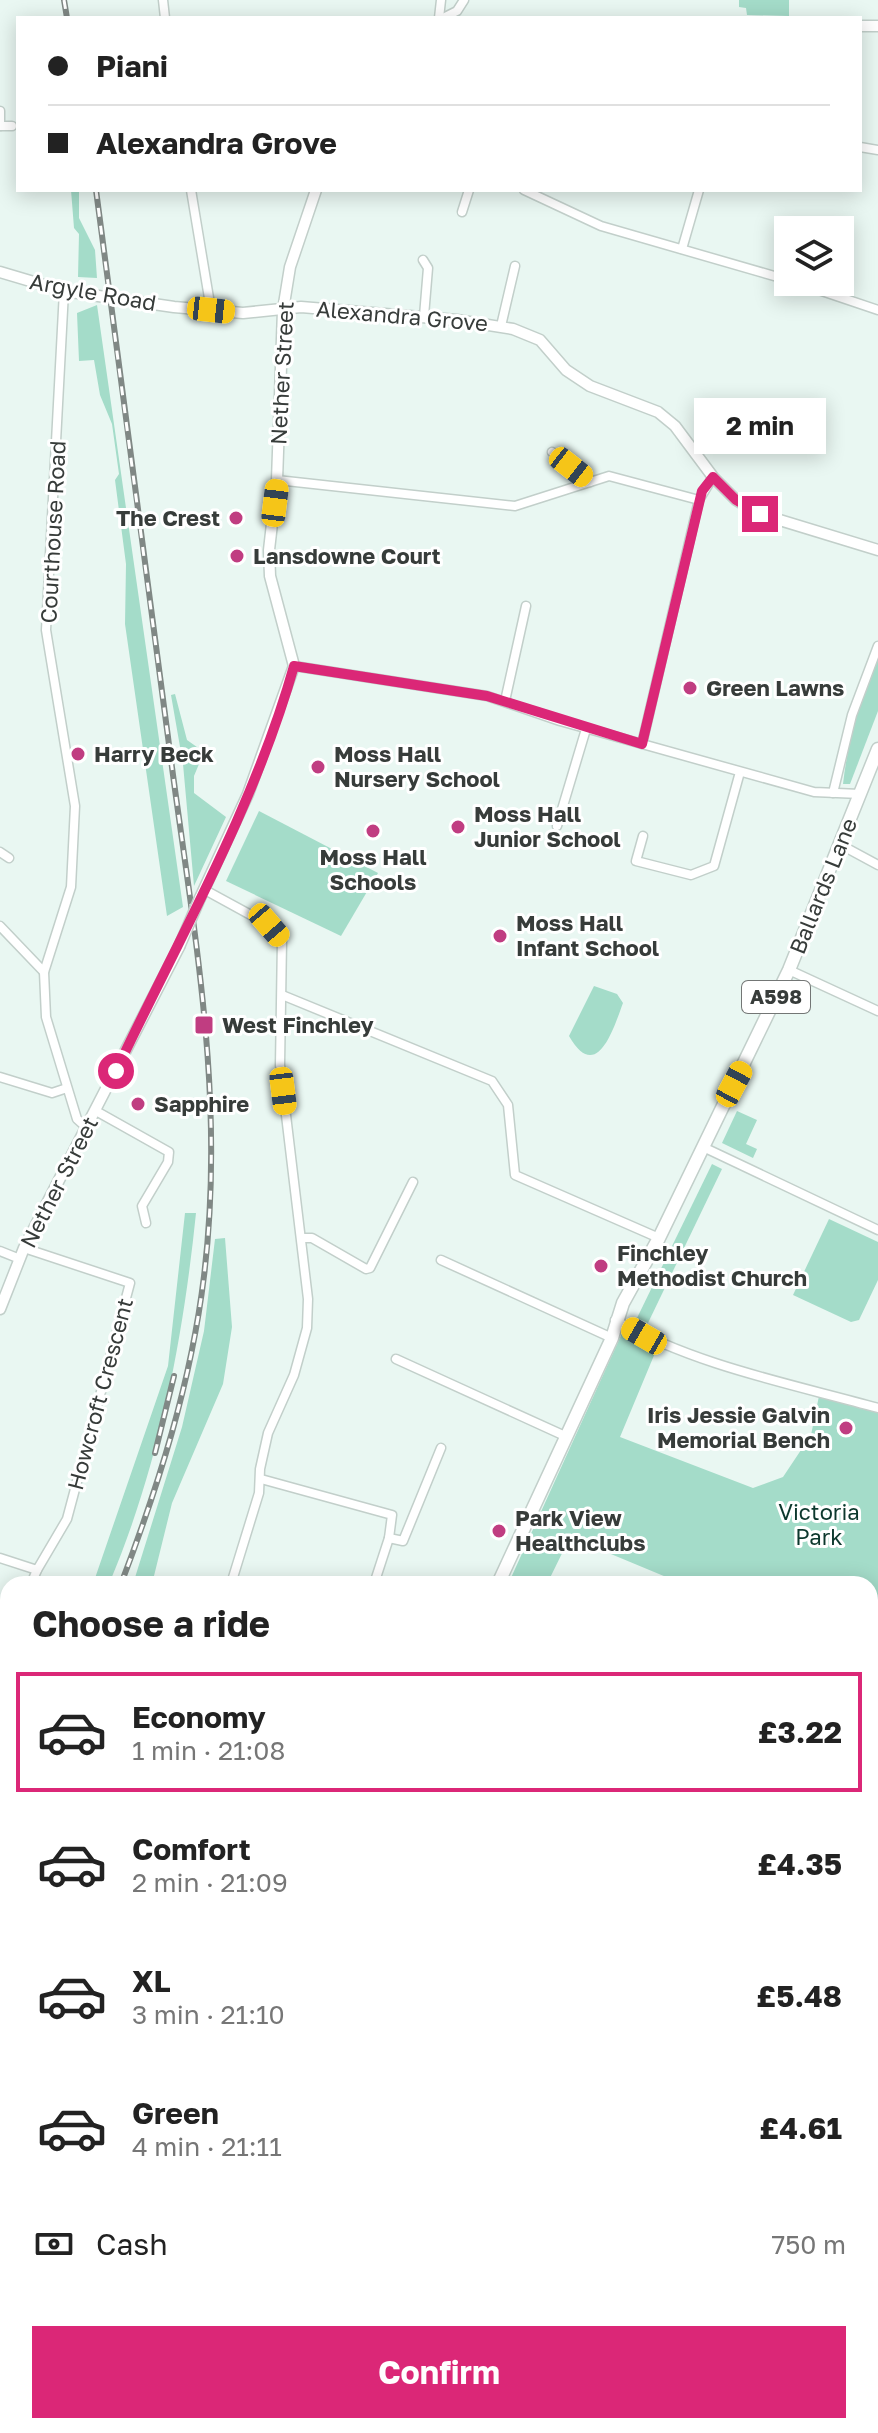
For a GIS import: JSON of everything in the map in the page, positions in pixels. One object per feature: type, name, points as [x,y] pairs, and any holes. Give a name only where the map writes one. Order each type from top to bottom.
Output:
[{"type":"main road","name":"Ballards Lane","points":[[505,1576],[565,1436],[612,1338],[615,1320],[659,1238],[789,970],[860,794],[873,776],[878,749]]},
{"type":"street","points":[[446,16],[457,11],[464,0]]},
{"type":"street","points":[[0,111],[0,126],[12,126]]},
{"type":"street","points":[[191,192],[211,310]]},
{"type":"street","name":"Nether Street","points":[[0,1309],[22,1253],[179,947],[248,794],[294,666],[270,576],[269,550],[277,480],[283,310],[290,267],[315,192]]},
{"type":"street","points":[[462,212],[468,192]]},
{"type":"street","points":[[528,192],[601,226],[774,276]]},
{"type":"street","points":[[682,249],[698,192]]},
{"type":"street","points":[[423,260],[428,268],[424,316]]},
{"type":"street","points":[[501,326],[515,266]]},
{"type":"street","name":"Argyle Road","points":[[0,272],[64,291],[243,313],[283,310]]},
{"type":"street","name":"Courthouse Road","points":[[44,972],[71,887],[75,806],[46,630],[64,291]]},
{"type":"street","points":[[836,296],[878,310]]},
{"type":"street","name":"Alexandra Grove","points":[[283,310],[301,307],[424,316],[501,326],[540,340],[566,370],[590,386],[658,412],[675,426],[713,477],[736,500],[760,514],[878,550]]},
{"type":"street","points":[[552,452],[590,482]]},
{"type":"street","points":[[277,480],[515,506],[609,476],[699,500]]},
{"type":"street","points":[[642,744],[699,500],[713,477]]},
{"type":"street","points":[[505,701],[526,606]]},
{"type":"street","points":[[833,793],[852,715],[878,646]]},
{"type":"street","points":[[294,666],[397,680],[505,701],[586,729],[814,792],[860,794]]},
{"type":"street","points":[[557,826],[586,729]]},
{"type":"street","points":[[643,836],[636,861],[691,875],[714,866],[740,772]]},
{"type":"street","points":[[841,845],[878,865]]},
{"type":"street","points":[[0,852],[9,858]]},
{"type":"street","points":[[202,894],[269,925],[282,940],[280,1065],[308,1299],[307,1328],[294,1375],[268,1433],[261,1479],[233,1576]]},
{"type":"street","points":[[0,926],[44,972],[46,1017],[77,1119],[87,1128]]},
{"type":"street","points":[[789,970],[878,1011]]},
{"type":"street","points":[[282,995],[492,1081],[508,1105],[515,1175],[659,1238]]},
{"type":"street","points":[[0,1077],[52,1093],[67,1088]]},
{"type":"street","points":[[96,1111],[165,1146],[169,1152],[168,1162],[142,1206],[146,1223]]},
{"type":"street","points":[[703,1147],[878,1230]]},
{"type":"street","points":[[302,1238],[312,1238],[366,1269],[370,1268],[413,1182]]},
{"type":"street","points":[[0,1251],[22,1253]]},
{"type":"street","name":"Howcroft Crescent","points":[[22,1253],[130,1283],[67,1519],[37,1570]]},
{"type":"street","points":[[441,1260],[612,1338]]},
{"type":"street","points":[[615,1320],[660,1345],[699,1360],[878,1408]]},
{"type":"street","points":[[396,1359],[565,1436]]},
{"type":"street","points":[[389,1538],[403,1541],[441,1448]]},
{"type":"street","points":[[261,1479],[392,1515],[389,1538],[377,1576]]},
{"type":"street","points":[[0,1558],[37,1570],[34,1576]]},
{"type":"street","points":[[0,1682],[0,1695]]},
{"type":"green space","points":[[739,0],[789,0],[789,16],[747,15],[746,8],[739,7]]},
{"type":"green space","points":[[71,192],[79,192],[79,218],[95,250],[97,278],[78,277],[79,234],[74,228]]},
{"type":"green space","points":[[97,305],[183,907],[167,916],[125,624],[126,564],[115,480],[119,474],[112,424],[100,395],[94,360],[79,361],[77,313]]},
{"type":"green space","points":[[878,657],[878,711],[850,784],[843,784],[856,719]]},
{"type":"green space","points":[[175,694],[187,740],[204,752],[194,776],[194,793],[226,817],[194,886],[183,764],[171,695]]},
{"type":"green space","points":[[259,811],[378,873],[341,936],[226,881]]},
{"type":"green space","points":[[594,986],[617,994],[623,1003],[603,1047],[588,1055],[579,1050],[569,1036]]},
{"type":"green space","points":[[737,1111],[757,1120],[746,1144],[757,1149],[753,1158],[722,1143]]},
{"type":"green space","points":[[712,1164],[722,1169],[648,1323],[637,1318]]},
{"type":"green space","points":[[185,1213],[196,1213],[176,1355],[155,1448],[112,1576],[96,1576],[168,1366]]},
{"type":"green space","points":[[829,1219],[878,1242],[878,1280],[859,1320],[851,1322],[793,1295]]},
{"type":"green space","points":[[225,1238],[232,1327],[223,1384],[172,1503],[154,1576],[135,1576],[182,1427],[204,1331],[215,1239]]},
{"type":"green space","name":"Victoria Park","points":[[623,1331],[655,1353],[620,1437],[753,1488],[783,1477],[811,1435],[820,1391],[878,1407],[878,1576],[664,1576],[570,1537],[551,1576],[512,1576]]},
{"type":"railway","points":[[64,0],[67,16]]},
{"type":"railway","points":[[96,192],[198,963],[205,1024],[211,1149],[210,1212],[204,1276],[191,1355],[161,1471],[124,1576]]},
{"type":"railway","points":[[155,1453],[174,1376]]},
{"type":"place","name":"The Crest","points":[[236,518]]},
{"type":"place","name":"Lansdowne Court","points":[[237,556]]},
{"type":"place","name":"Green Lawns","points":[[690,688]]},
{"type":"place","name":"Harry Beck","points":[[78,754]]},
{"type":"place","name":"Moss Hall Nursery School","points":[[318,767]]},
{"type":"place","name":"Moss Hall Junior School","points":[[458,827]]},
{"type":"place","name":"Moss Hall Schools","points":[[373,831]]},
{"type":"place","name":"Moss Hall Infant School","points":[[500,936]]},
{"type":"place","name":"West Finchley","points":[[204,1025]]},
{"type":"place","name":"Sapphire","points":[[138,1104]]},
{"type":"place","name":"Finchley Methodist Church","points":[[601,1266]]},
{"type":"place","name":"Iris Jessie Galvin Memorial Bench","points":[[846,1428]]},
{"type":"place","name":"Park View Healthclubs","points":[[499,1531]]},
{"type":"route","points":[[116,1071],[179,947],[248,794],[294,666],[487,696],[642,744],[702,491],[713,477],[736,500],[760,514]]}]
